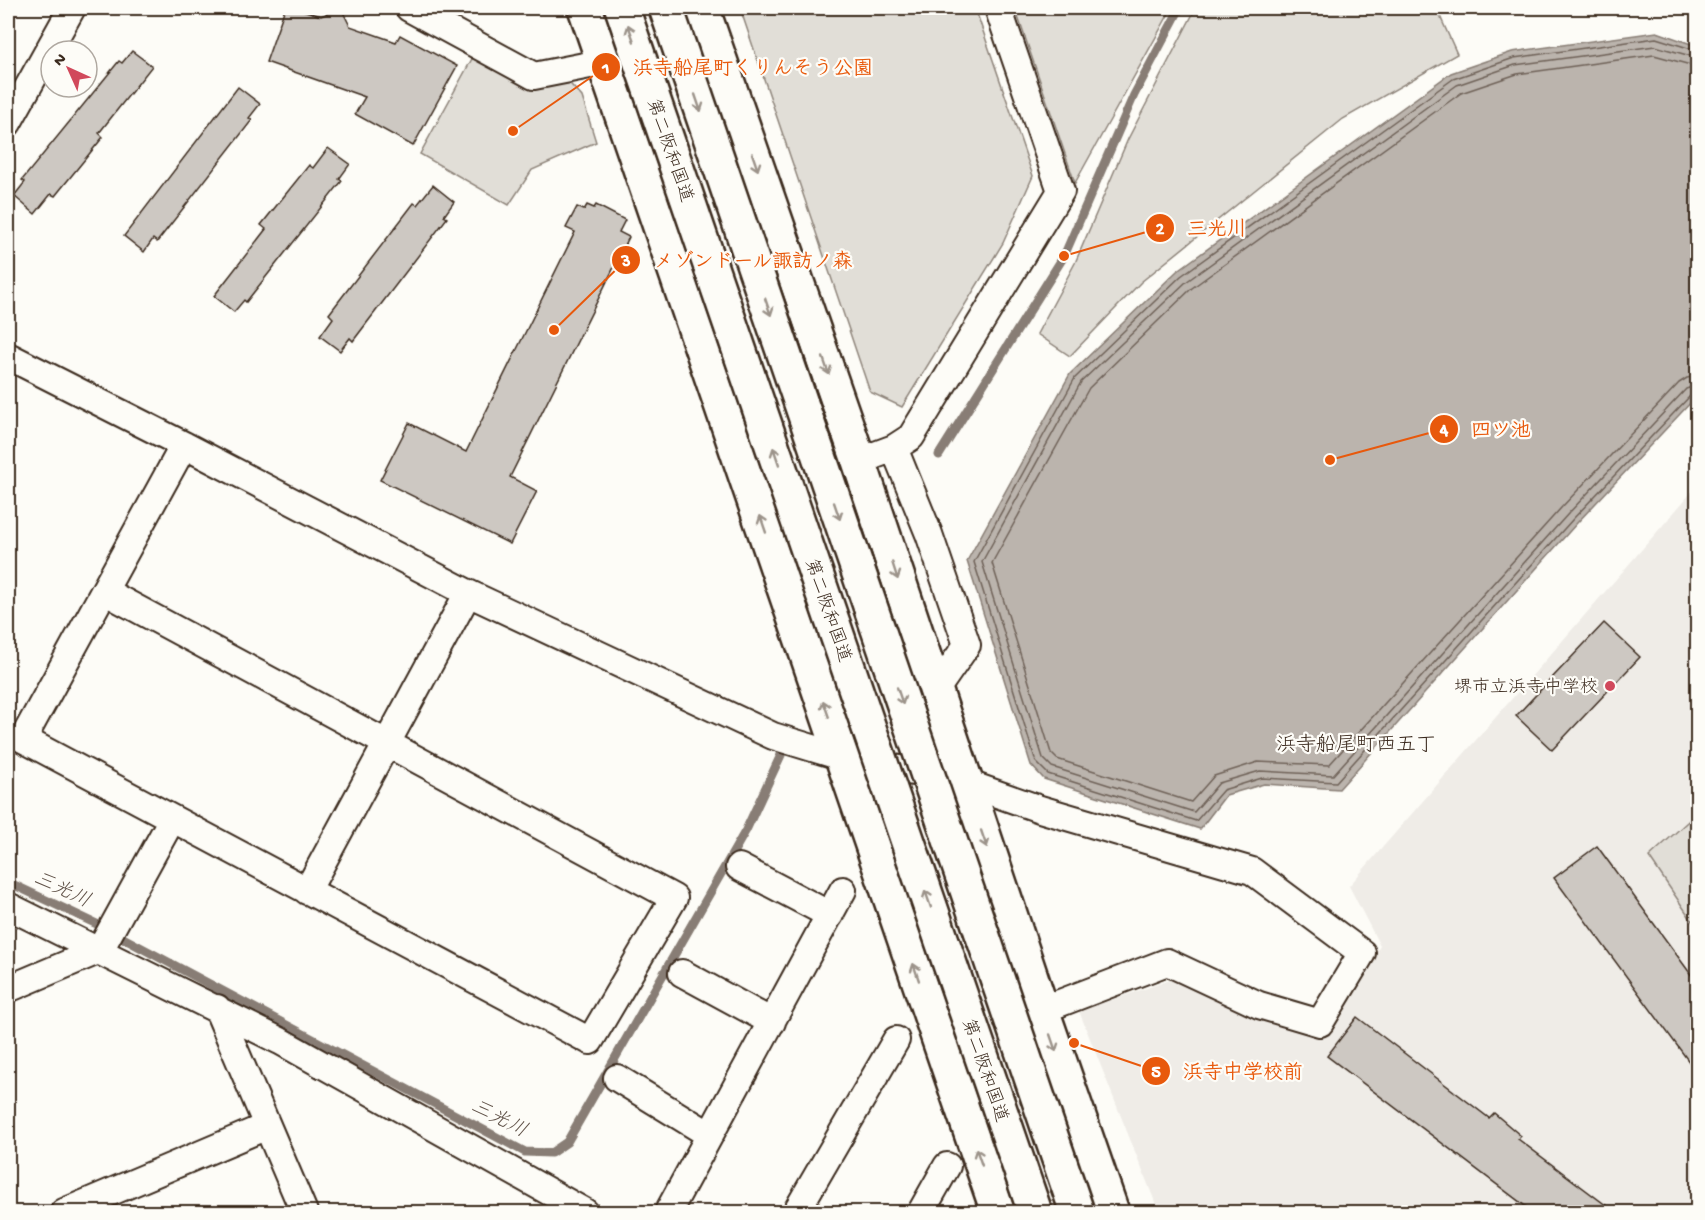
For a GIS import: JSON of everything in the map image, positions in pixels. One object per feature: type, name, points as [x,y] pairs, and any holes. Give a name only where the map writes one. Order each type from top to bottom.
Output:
[{"type":"highway","points":[[585,8],[998,1212]]},
{"type":"highway","name":"第二阪和国道","points":[[622,8],[1035,1212]]},
{"type":"highway","points":[[666,8],[1077,1212]]},
{"type":"highway","points":[[702,8],[859,461],[1042,1010],[1112,1212]]},
{"type":"street","points":[[8,123],[72,8]]},
{"type":"street","points":[[409,8],[534,76],[604,62]]},
{"type":"street","points":[[859,461],[894,448],[911,437],[1061,191],[998,8]]},
{"type":"street","points":[[8,356],[468,593],[773,736],[842,757],[966,783],[1040,809],[1252,871],[1362,954],[1320,1023],[1259,1005],[1167,962],[1042,1010]]},
{"type":"street","points":[[104,591],[674,898],[590,1041],[23,739],[104,591],[184,445]]},
{"type":"street","points":[[894,448],[929,534],[967,645],[935,691]]},
{"type":"street","points":[[307,891],[468,593]]},
{"type":"street","points":[[8,989],[103,945],[172,819]]},
{"type":"street","points":[[740,867],[830,915]]},
{"type":"street","points":[[668,1212],[843,890]]},
{"type":"street","points":[[8,906],[103,945],[585,1212]]},
{"type":"street","points":[[682,973],[772,1022]]},
{"type":"street","points":[[217,1008],[304,1212]]},
{"type":"street","points":[[796,1212],[896,1040]]},
{"type":"street","points":[[617,1078],[710,1135]]},
{"type":"street","points":[[64,1212],[267,1126]]},
{"type":"street","points":[[921,1212],[947,1166]]},
{"type":"shaded area","points":[[740,8],[975,8],[1033,176],[1003,243],[902,407],[870,392]]},
{"type":"shaded area","points":[[1015,8],[1172,8],[1075,183]]},
{"type":"shaded area","points":[[1196,8],[1405,8],[1439,14],[1457,54],[1343,119],[1141,282],[1070,356],[1037,334],[1075,263],[1128,139]]},
{"type":"shaded area","points":[[473,57],[531,88],[563,76],[582,97],[596,142],[532,170],[509,205],[420,154]]},
{"type":"shaded area","name":"堺市立浜寺中学校","points":[[1697,486],[1697,1212],[1159,1212],[1079,1011],[1173,979],[1326,1037],[1380,946],[1349,886]]},
{"type":"shaded area","points":[[1697,813],[1697,928],[1649,857]]},
{"type":"water","points":[[1657,32],[1697,46],[1697,396],[1577,523],[1339,789],[1264,784],[1226,795],[1200,829],[1044,779],[1031,765],[967,561],[1070,374],[1177,271],[1451,73],[1512,52]]},
{"type":"building","points":[[285,8],[296,8],[321,16],[341,8],[350,26],[396,42],[400,35],[457,66],[413,146],[355,114],[365,97],[266,62]]},
{"type":"building","points":[[132,51],[152,66],[99,133],[103,137],[55,196],[51,194],[35,214],[14,196],[25,182],[22,180],[88,99],[99,99],[99,86],[119,61],[122,63]]},
{"type":"building","points":[[238,87],[260,104],[249,118],[252,120],[157,242],[153,239],[144,252],[124,236]]},
{"type":"building","points":[[328,148],[350,164],[339,179],[342,181],[246,302],[244,300],[234,312],[214,296],[266,229],[261,225],[309,165],[313,168]]},
{"type":"building","points":[[433,185],[454,202],[444,216],[447,218],[353,341],[350,338],[340,351],[320,336],[333,318],[329,314],[414,203],[417,205]]},
{"type":"building","points":[[587,205],[594,208],[596,205],[625,220],[619,232],[629,237],[510,477],[537,491],[510,544],[380,480],[409,423],[466,452],[575,232],[566,228],[577,207],[584,210]]},
{"type":"building","points":[[1604,623],[1640,657],[1552,750],[1516,716]]},
{"type":"building","points":[[1597,846],[1698,984],[1698,1074],[1554,878]]},
{"type":"building","points":[[1357,1017],[1489,1118],[1494,1113],[1521,1136],[1518,1139],[1615,1212],[1533,1212],[1327,1056]]},
{"type":"waterway","name":"三光川","points":[[939,455],[1064,256],[1134,95],[1180,8]]},
{"type":"waterway","name":"三光川","points":[[123,938],[525,1152],[551,1153],[567,1142],[746,830],[781,755]]},
{"type":"waterway","name":"三光川","points":[[8,882],[103,927]]},
{"type":"place","name":"浜寺船尾町くりんそう公園","points":[[513,131]]},
{"type":"place","name":"三光川","points":[[1064,256]]},
{"type":"place","name":"メゾンドール諏訪ノ森","points":[[554,330]]},
{"type":"place","name":"四ツ池","points":[[1330,460]]},
{"type":"place","name":"堺市立浜寺中学校","points":[[1610,686]]},
{"type":"place","name":"浜寺中学校前","points":[[1074,1043]]},
{"type":"district","name":"浜寺船尾町西五丁","points":[[1356,743]]}]
